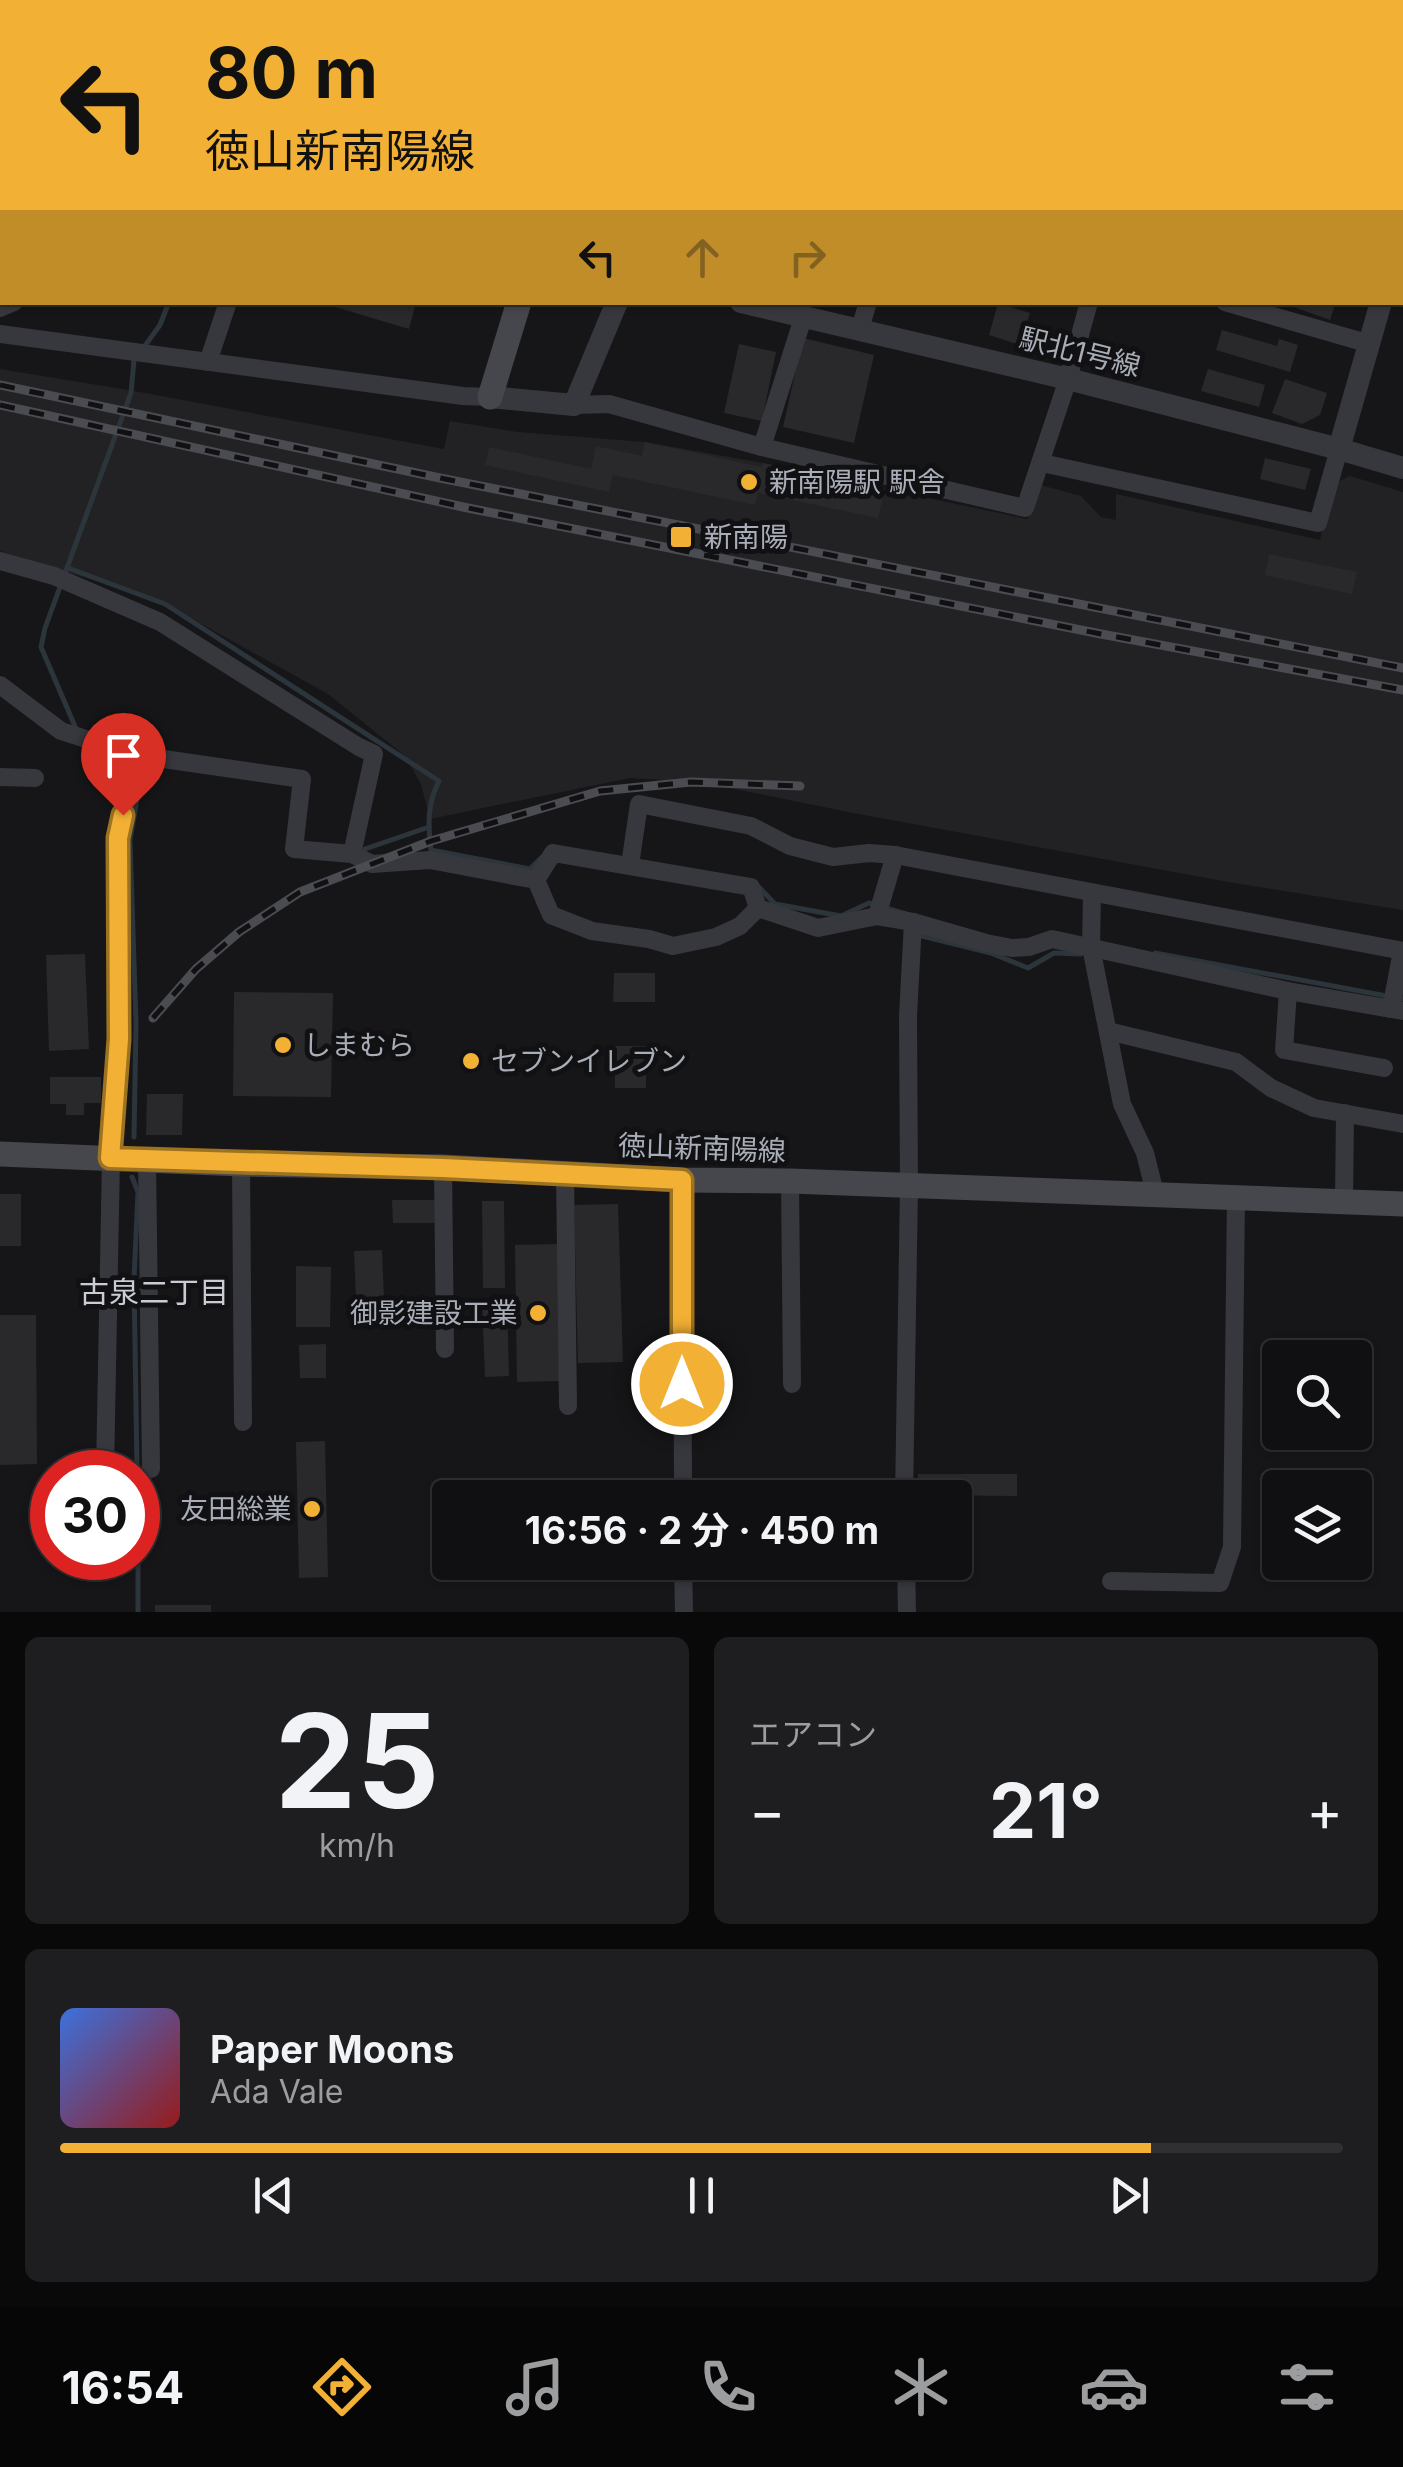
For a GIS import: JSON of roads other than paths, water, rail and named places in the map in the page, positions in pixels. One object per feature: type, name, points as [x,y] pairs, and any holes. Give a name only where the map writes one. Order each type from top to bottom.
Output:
[{"type":"main road","points":[[490,397],[518,305]]},
{"type":"main road","name":"徳山新南陽線","points":[[0,1154],[1403,1204]]},
{"type":"street","points":[[208,362],[227,305]]},
{"type":"street","points":[[574,405],[616,305]]},
{"type":"street","name":"駅北1号線","points":[[752,305],[1068,379],[1403,468]]},
{"type":"street","points":[[860,329],[867,305]]},
{"type":"street","points":[[0,334],[444,393],[574,405],[609,404],[762,448],[1025,508],[1068,379],[1087,305]]},
{"type":"street","points":[[1236,305],[1370,344]]},
{"type":"street","points":[[1042,463],[1318,523],[1381,305]]},
{"type":"street","points":[[762,448],[802,318]]},
{"type":"street","points":[[0,561],[54,576],[160,622],[374,754],[352,854]]},
{"type":"street","points":[[0,685],[61,731],[136,754],[302,779],[294,849],[352,854],[372,864],[430,860],[536,880]]},
{"type":"street","points":[[105,1450],[110,1158],[119,1039],[118,838],[136,754]]},
{"type":"street","points":[[0,777],[35,778]]},
{"type":"street","points":[[630,865],[639,804],[751,826],[790,846],[833,858],[895,856],[1402,951],[1397,1010],[1288,991],[1052,939],[1012,948],[877,916],[818,928],[758,908]]},
{"type":"street","points":[[536,880],[553,853],[751,888],[758,908]]},
{"type":"street","points":[[877,916],[895,856]]},
{"type":"street","points":[[536,880],[551,915],[592,931],[674,946],[716,937],[740,926],[758,908]]},
{"type":"street","points":[[1092,894],[1091,946],[1122,1104],[1145,1153],[1154,1194]]},
{"type":"street","points":[[904,1480],[908,1016],[913,922]]},
{"type":"street","points":[[1288,991],[1284,1050],[1384,1068]]},
{"type":"street","points":[[1108,1031],[1236,1062],[1271,1088],[1314,1108],[1403,1124]]},
{"type":"street","points":[[1344,1201],[1345,1113]]},
{"type":"street","points":[[147,1160],[151,1450]]},
{"type":"street","points":[[241,1164],[243,1422]]},
{"type":"street","points":[[443,1168],[445,1348]]},
{"type":"street","points":[[566,1174],[568,1406]]},
{"type":"street","points":[[682,1180],[683,1480]]},
{"type":"street","points":[[790,1181],[792,1384]]},
{"type":"street","points":[[1111,1581],[1220,1583],[1232,1547],[1236,1196]]},
{"type":"street","points":[[683,1580],[684,1612]]},
{"type":"street","points":[[906,1580],[907,1612]]},
{"type":"waterway","points":[[144,347],[160,325],[168,305]]},
{"type":"waterway","points":[[77,731],[41,647],[131,393],[137,356]]},
{"type":"waterway","points":[[68,568],[165,604],[439,781],[429,815],[431,850],[530,869],[541,858]]},
{"type":"waterway","points":[[90,748],[125,782]]},
{"type":"waterway","points":[[133,789],[138,793],[130,840],[136,1023],[134,1137]]},
{"type":"waterway","points":[[365,849],[429,827]]},
{"type":"waterway","points":[[757,885],[775,904],[841,916],[869,903],[906,914]]},
{"type":"waterway","points":[[919,931],[922,936],[991,953],[1028,968],[1054,953],[1081,954]]},
{"type":"waterway","points":[[1155,953],[1403,999]]},
{"type":"waterway","points":[[132,1177],[138,1192],[134,1279],[137,1450]]},
{"type":"waterway","points":[[138,1580],[138,1612]]},
{"type":"railway","points":[[0,385],[440,478],[1403,668]]},
{"type":"railway","points":[[0,405],[463,507],[1403,690]]},
{"type":"railway","points":[[153,1018],[196,969],[239,932],[300,892],[431,841],[600,791],[691,782],[800,786]]},
{"type":"place","name":"新南陽駅 駅舎","points":[[749,482]]},
{"type":"place","name":"新南陽","points":[[681,537]]},
{"type":"place","name":"しまむら","points":[[283,1045]]},
{"type":"place","name":"セブンイレブン","points":[[471,1061]]},
{"type":"place","name":"御影建設工業","points":[[538,1313]]},
{"type":"place","name":"友田総業","points":[[312,1509]]},
{"type":"district","name":"古泉二丁目","points":[[154,1292]]}]
